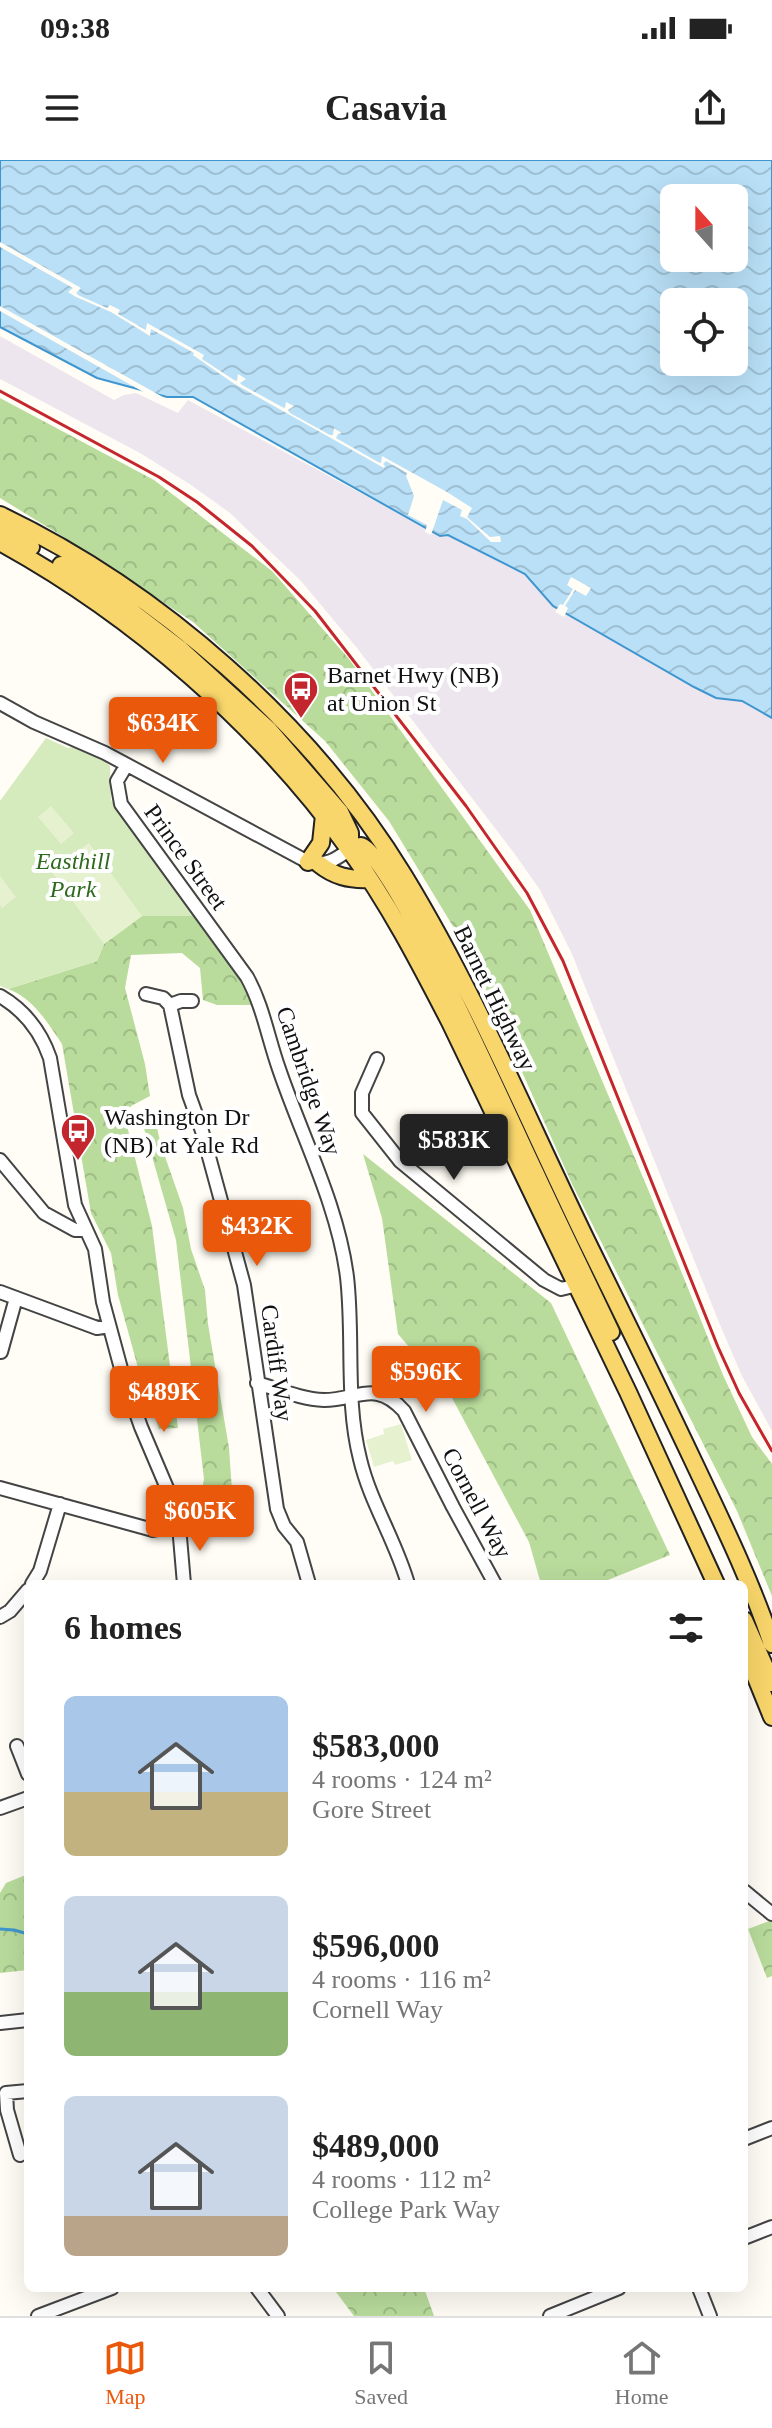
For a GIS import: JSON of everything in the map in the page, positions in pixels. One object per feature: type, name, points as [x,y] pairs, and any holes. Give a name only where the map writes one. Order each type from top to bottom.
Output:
[{"type":"main road","name":"Barnet Highway","points":[[0,515],[56,544],[124,587],[232,671],[329,771],[385,846],[458,972],[706,1487],[745,1580]]},
{"type":"main road","points":[[0,529],[114,598],[220,683],[269,730],[340,812],[350,833],[350,849]]},
{"type":"main road","points":[[0,542],[42,565],[105,607],[167,656],[225,707],[324,815],[350,849],[438,998],[726,1580]]},
{"type":"main road","points":[[324,815],[321,843],[313,863],[332,874],[369,879]]},
{"type":"main road","points":[[350,849],[361,846],[369,851],[438,966],[714,1580]]},
{"type":"main road","name":"Barnet Highway","points":[[748,1586],[772,1643]]},
{"type":"main road","points":[[748,1629],[772,1683]]},
{"type":"main road","points":[[748,1658],[772,1717]]},
{"type":"street","points":[[0,703],[34,722],[105,753],[313,863],[335,861],[350,849]]},
{"type":"street","name":"Prince Street","points":[[126,766],[117,781],[121,804],[240,968]]},
{"type":"street","name":"Cambridge Way","points":[[240,968],[261,1006],[277,1066],[329,1204],[343,1256],[349,1303],[352,1395],[360,1458],[407,1580]]},
{"type":"street","points":[[146,994],[163,998],[170,1005],[192,1001]]},
{"type":"street","points":[[0,996],[25,1015],[48,1051],[75,1205],[96,1254],[109,1326],[137,1415],[172,1495],[179,1525],[184,1580]]},
{"type":"street","name":"Cardiff Way","points":[[170,1005],[189,1095],[202,1131],[244,1285],[277,1509],[284,1526],[297,1542],[308,1580]]},
{"type":"street","points":[[377,1059],[362,1093],[362,1113],[400,1161],[544,1280],[561,1289],[582,1284]]},
{"type":"street","points":[[0,1160],[44,1213],[75,1230],[85,1230]]},
{"type":"street","points":[[0,1292],[97,1328],[109,1326]]},
{"type":"street","points":[[1,1352],[16,1298]]},
{"type":"street","name":"Cornell Way","points":[[257,1383],[325,1400],[366,1393],[393,1399],[404,1411],[493,1580]]},
{"type":"street","points":[[0,1488],[153,1530],[179,1525]]},
{"type":"street","points":[[34,1580],[60,1504]]},
{"type":"street","points":[[0,1617],[10,1611],[24,1595]]},
{"type":"street","points":[[17,1746],[24,1764]]},
{"type":"street","points":[[0,1808],[24,1799]]},
{"type":"street","points":[[748,1894],[772,1914]]},
{"type":"street","points":[[0,2023],[24,2020]]},
{"type":"street","points":[[20,2155],[7,2110],[6,2093],[24,2091]]},
{"type":"street","points":[[748,2137],[772,2128]]},
{"type":"street","points":[[748,2236],[772,2227]]},
{"type":"street","points":[[38,2316],[101,2292]]},
{"type":"street","points":[[260,2292],[278,2316]]},
{"type":"street","points":[[550,2316],[609,2292]]},
{"type":"street","points":[[701,2292],[710,2316]]},
{"type":"shaded area","points":[[0,336],[114,400],[136,393],[178,413],[188,400],[440,536],[448,535],[525,575],[553,606],[694,687],[716,698],[741,701],[772,718],[772,1431],[742,1376],[720,1325],[572,954],[540,890],[514,853],[357,648],[301,581],[230,513],[191,485],[140,453],[0,379]]},
{"type":"green space","points":[[0,398],[154,480],[272,571],[349,659],[530,910],[723,1375],[752,1437],[772,1464],[772,1596],[737,1511],[572,1184],[468,951],[389,821],[325,741],[193,622],[0,498]]},
{"type":"green space","name":"Easthill Park","points":[[46,738],[101,758],[110,766],[111,800],[195,916],[142,916],[104,944],[97,961],[8,989],[0,986],[0,801]]},
{"type":"green space","points":[[51,806],[74,833],[61,844],[38,817]]},
{"type":"green space","points":[[89,843],[142,916],[104,944],[51,871]]},
{"type":"green space","points":[[0,876],[16,897],[2,908],[0,905]]},
{"type":"green space","points":[[142,916],[195,916],[241,980],[253,1005],[217,1005],[203,1000],[200,968],[182,953],[131,955],[125,988],[150,1096],[131,1106],[125,1118],[152,1226],[178,1428],[159,1429],[118,1295],[111,1253],[91,1213],[62,1044],[32,1005],[8,989],[97,961],[104,944]]},
{"type":"green space","points":[[153,1111],[205,1290],[229,1448],[233,1505],[238,1514],[228,1523],[201,1524],[200,1500],[204,1479],[176,1240],[143,1125],[144,1116]]},
{"type":"green space","points":[[363,1154],[551,1303],[670,1555],[608,1580],[540,1580],[529,1542],[451,1396],[398,1334],[382,1218]]},
{"type":"green space","points":[[401,1424],[412,1460],[395,1465],[393,1461],[374,1467],[366,1440],[384,1434],[383,1429]]},
{"type":"green space","points":[[24,1876],[24,1970],[0,1973],[0,1893],[6,1883]]},
{"type":"green space","points":[[772,1920],[772,1976],[767,1978],[748,1929]]},
{"type":"green space","points":[[336,2292],[425,2292],[434,2316],[354,2316]]},
{"type":"water","points":[[0,160],[772,160],[772,718],[742,701],[716,698],[694,687],[553,606],[525,574],[448,535],[440,536],[193,397],[167,397],[97,378],[0,327]]},
{"type":"pier","points":[[0,242],[81,288],[76,293],[78,295],[107,308],[110,305],[120,310],[118,314],[146,330],[147,323],[204,355],[202,359],[234,380],[237,381],[238,374],[246,379],[240,383],[242,385],[282,407],[285,408],[286,402],[294,406],[288,410],[290,413],[330,435],[333,435],[334,428],[342,433],[336,438],[378,462],[381,463],[382,456],[447,492],[472,508],[467,517],[490,537],[500,536],[501,542],[491,542],[460,516],[462,510],[443,500],[431,535],[425,532],[427,525],[408,515],[414,496],[407,473],[386,461],[384,468],[233,383],[194,353],[151,329],[150,336],[111,312],[76,297],[68,292],[73,288],[0,247]]},
{"type":"pier","points":[[0,306],[170,401],[154,398],[0,311]]},
{"type":"pier","points":[[571,577],[591,588],[586,596],[575,590],[565,606],[568,608],[564,617],[555,612],[573,589],[567,585]]},
{"type":"waterway","points":[[0,1929],[24,1933]]},
{"type":"railway","points":[[0,391],[159,477],[197,502],[252,546],[315,611],[466,806],[527,893],[563,961],[718,1347],[739,1393],[772,1451]]},
{"type":"place","name":"Barnet Hwy (NB) at Union St","points":[[301,720]]},
{"type":"place","name":"Washington Dr (NB) at Yale Rd","points":[[78,1162]]}]
